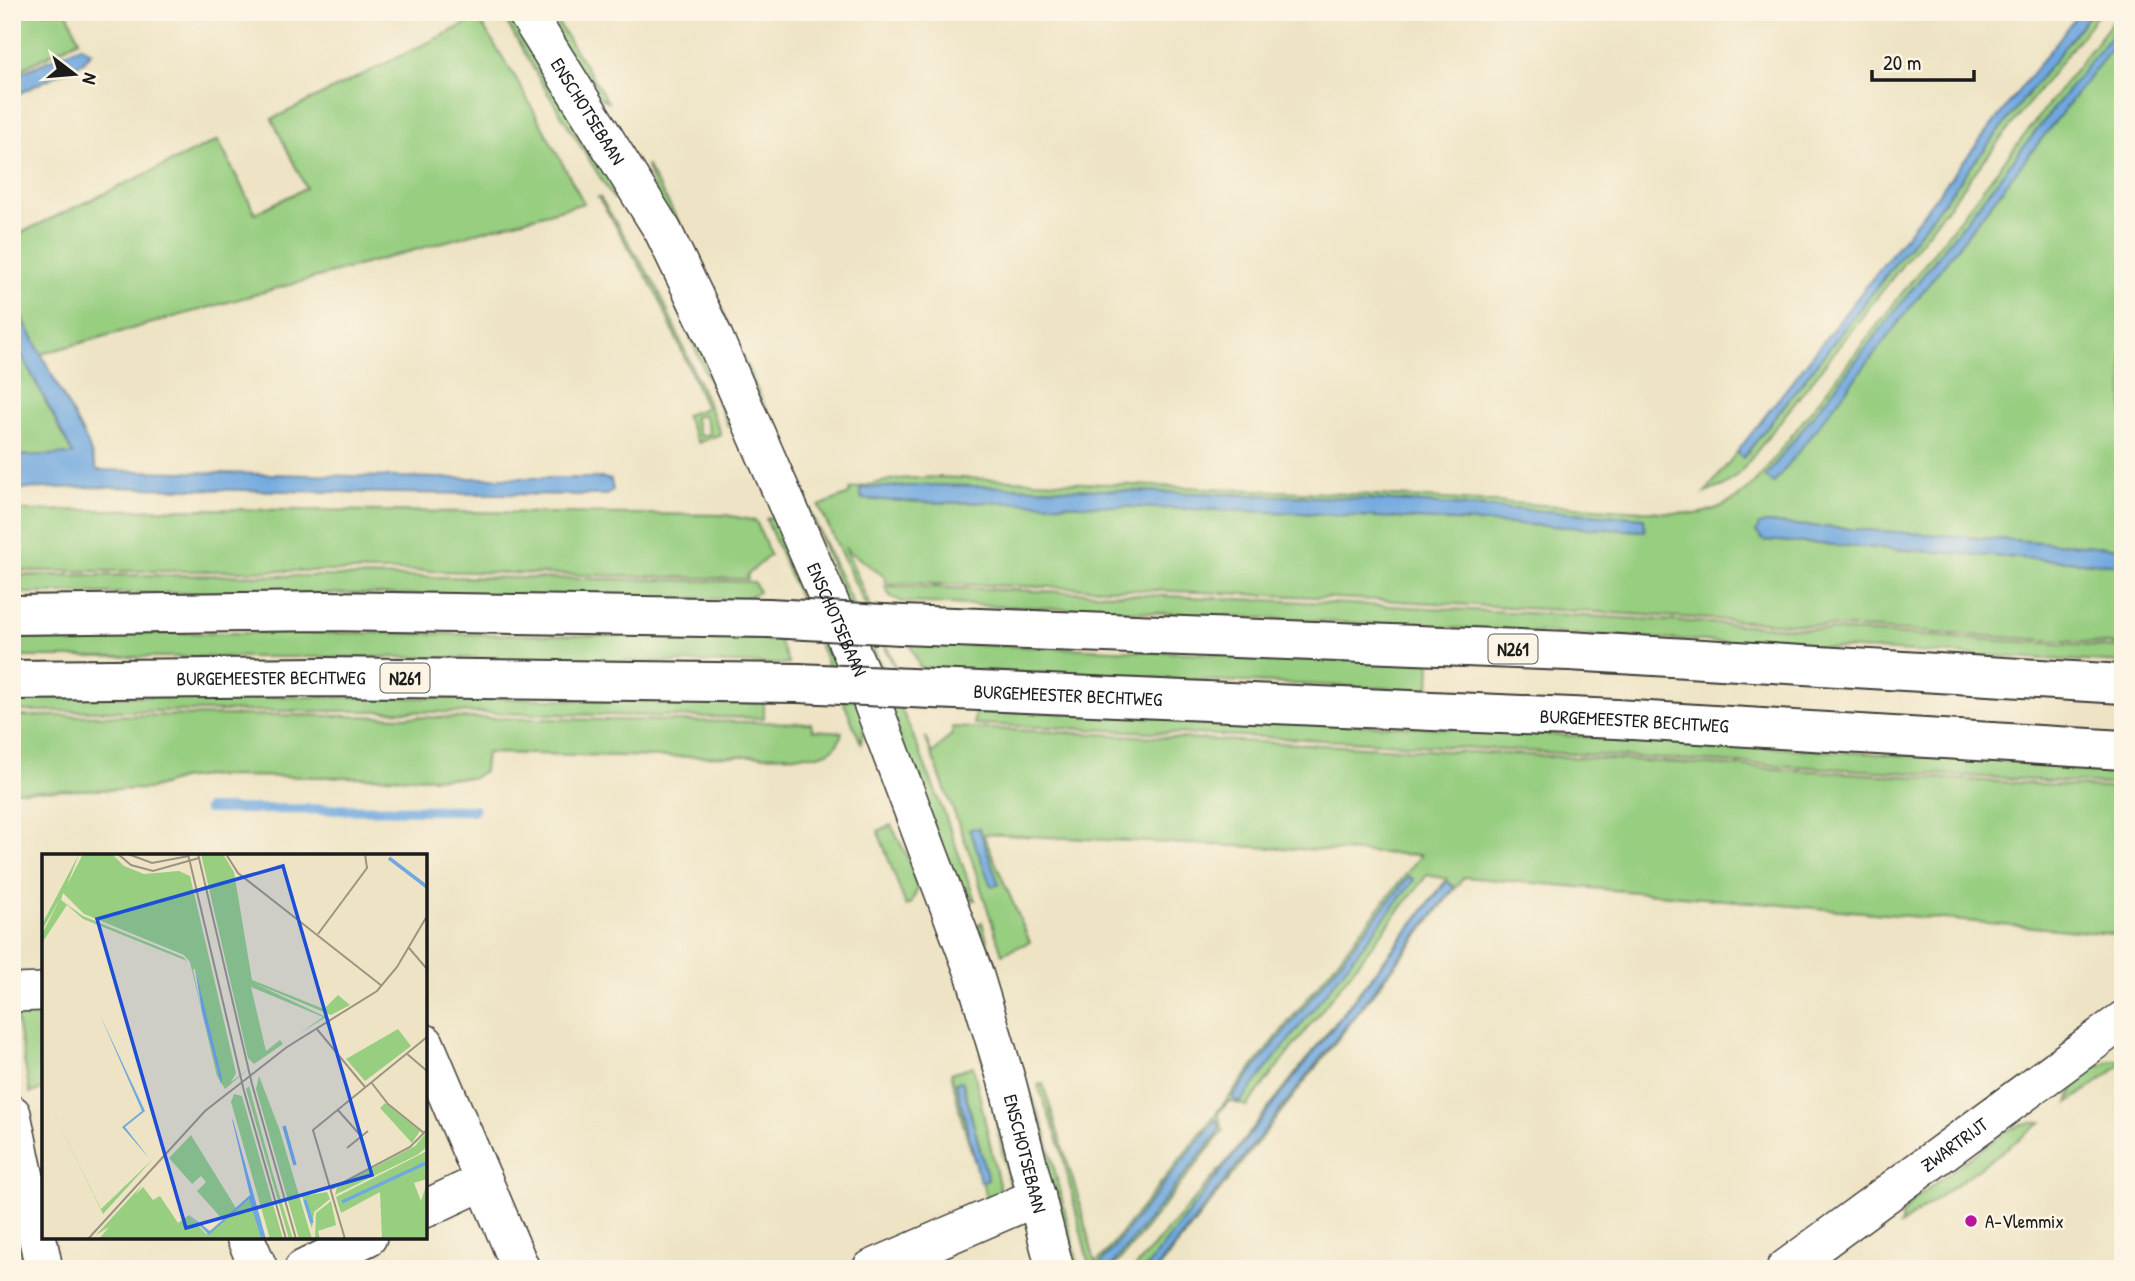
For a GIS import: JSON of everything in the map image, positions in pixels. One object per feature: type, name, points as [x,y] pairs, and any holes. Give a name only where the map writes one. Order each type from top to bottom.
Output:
[{"type":"main road","name":"N261","points":[[12,615],[326,611],[768,618],[1555,651],[2123,684]]},
{"type":"main road","name":"BURGEMEESTER BECHTWEG","points":[[12,680],[322,677],[798,682],[1616,719],[2123,750]]},
{"type":"street","name":"ENSCHOTSEBAAN","points":[[526,12],[663,231],[713,335],[862,676],[974,973],[1007,1082],[1055,1269]]},
{"type":"street","points":[[12,993],[42,992]]},
{"type":"street","name":"ZWARTRIJT","points":[[1785,1269],[2123,1020]]},
{"type":"street","points":[[427,1048],[521,1269]]},
{"type":"street","points":[[12,1114],[44,1269]]},
{"type":"street","points":[[427,1208],[484,1181]]},
{"type":"street","points":[[871,1269],[1037,1196]]},
{"type":"street","points":[[246,1239],[259,1269]]},
{"type":"street","points":[[303,1269],[364,1239]]},
{"type":"green space","points":[[12,12],[67,12],[79,40],[12,74]]},
{"type":"green space","points":[[501,12],[511,12],[623,193],[613,198]]},
{"type":"green space","points":[[542,12],[551,12],[608,102],[594,95]]},
{"type":"green space","points":[[2092,12],[2100,12],[1739,474],[1723,486],[1705,493],[1737,452],[1744,457]]},
{"type":"green space","points":[[2120,12],[2123,12],[2123,20],[1765,477],[1774,482],[2123,34],[2123,548],[1765,523],[1764,540],[2123,565],[2123,645],[1350,599],[886,583],[885,577],[846,549],[910,701],[819,506],[849,494],[850,489],[895,479],[938,477],[1375,495],[1695,514],[1730,503],[1758,479]],"holes":[[[940,485],[1349,498],[1643,518],[1645,531],[1300,513],[862,499],[860,488]]]},
{"type":"green space","points":[[478,18],[518,82],[584,203],[41,354],[12,298],[12,237],[218,140],[255,213],[306,188],[272,119]]},
{"type":"green space","points":[[646,164],[699,257],[767,412],[761,412],[657,198]]},
{"type":"green space","points":[[598,197],[658,289],[721,434],[698,443],[685,415],[706,408],[658,296]],"holes":[[[704,415],[710,434],[700,436],[694,417]]]},
{"type":"green space","points":[[685,304],[735,418],[728,426],[678,308]]},
{"type":"green space","points":[[12,336],[73,455],[12,456]]},
{"type":"green space","points":[[808,507],[909,726],[975,900],[962,897]]},
{"type":"green space","points":[[206,509],[726,515],[756,521],[770,555],[747,575],[748,579],[430,571],[12,571],[12,511]]},
{"type":"green space","points":[[777,515],[865,721],[861,743],[766,519]]},
{"type":"green space","points":[[12,575],[383,576],[754,582],[759,592],[734,599],[288,593],[12,593]]},
{"type":"green space","points":[[885,586],[1349,604],[1968,638],[2123,648],[2123,663],[1205,615],[902,602],[890,596]]},
{"type":"green space","points":[[12,633],[382,633],[778,638],[789,664],[383,657],[12,657]]},
{"type":"green space","points":[[909,642],[1430,662],[1429,690],[920,668]]},
{"type":"green space","points":[[183,696],[764,703],[764,718],[380,711],[12,711],[12,697]]},
{"type":"green space","points":[[975,710],[1422,727],[2123,768],[2123,785],[1365,742],[974,724]]},
{"type":"green space","points":[[282,715],[811,723],[813,730],[842,732],[834,748],[818,755],[662,757],[486,753],[484,771],[473,778],[205,776],[180,779],[150,789],[12,791],[12,716]]},
{"type":"green space","points":[[952,727],[1610,759],[2123,789],[2123,935],[1464,877],[1159,1269],[1156,1269],[1454,887],[1447,881],[1145,1269],[1134,1269],[1227,1161],[1447,879],[1427,875],[1247,1106],[1229,1101],[1218,1113],[1223,1131],[1123,1257],[1108,1269],[1218,1133],[1220,1125],[1215,1120],[1101,1263],[1102,1269],[1090,1269],[1061,1149],[1038,1085],[1043,1084],[1077,1193],[1095,1263],[1421,855],[983,834],[1030,942],[1002,954],[970,854],[925,737],[932,754],[952,734]],"holes":[[[970,829],[979,829],[998,885]]]},
{"type":"green space","points":[[891,825],[908,858],[918,888],[911,904],[906,906],[878,831]]},
{"type":"green space","points":[[982,922],[1001,992],[993,989],[973,929]]},
{"type":"green space","points":[[42,1009],[42,1090],[30,1093],[16,1016],[25,1010]]},
{"type":"green space","points":[[981,1053],[1019,1177],[1010,1188]]},
{"type":"green space","points":[[2111,1061],[2123,1061],[2123,1064],[2068,1103],[2078,1082],[2084,1076]]},
{"type":"green space","points":[[973,1066],[1002,1199],[989,1204],[982,1182],[988,1180],[963,1082],[956,1083],[975,1163],[951,1073]]},
{"type":"green space","points":[[1030,1090],[1045,1131],[1079,1269],[1068,1269],[1025,1096]]},
{"type":"green space","points":[[2042,1122],[1900,1225],[1913,1200],[2005,1132],[2022,1124]]},
{"type":"green space","points":[[12,1168],[34,1269],[12,1269]]},
{"type":"water","points":[[2080,12],[2092,12],[1743,458],[1737,452]]},
{"type":"water","points":[[2123,20],[2123,34],[1774,483],[1765,477]]},
{"type":"water","points":[[81,46],[91,52],[84,62],[12,97],[12,77]]},
{"type":"water","points":[[12,298],[87,442],[97,470],[440,478],[604,478],[611,480],[613,490],[607,495],[93,487],[12,489],[12,456],[73,454],[12,336]]},
{"type":"water","points":[[940,485],[1349,498],[1644,518],[1645,531],[1300,513],[862,499],[860,488]]},
{"type":"water","points":[[1765,523],[2123,548],[2123,565],[1763,540],[1756,532],[1759,525]]},
{"type":"water","points":[[979,828],[999,885],[991,886],[969,829]]},
{"type":"water","points":[[1409,876],[1414,880],[1239,1104],[1232,1097]]},
{"type":"water","points":[[1447,881],[1454,887],[1156,1269],[1145,1269]]},
{"type":"water","points":[[962,1081],[988,1180],[980,1182],[956,1082]]},
{"type":"water","points":[[1216,1119],[1220,1125],[1218,1133],[1109,1269],[1102,1269],[1101,1263]]},
{"type":"waterway","points":[[208,809],[474,810]]},
{"type":"place","name":"A-Vlemmix","points":[[1971,1221]]}]
